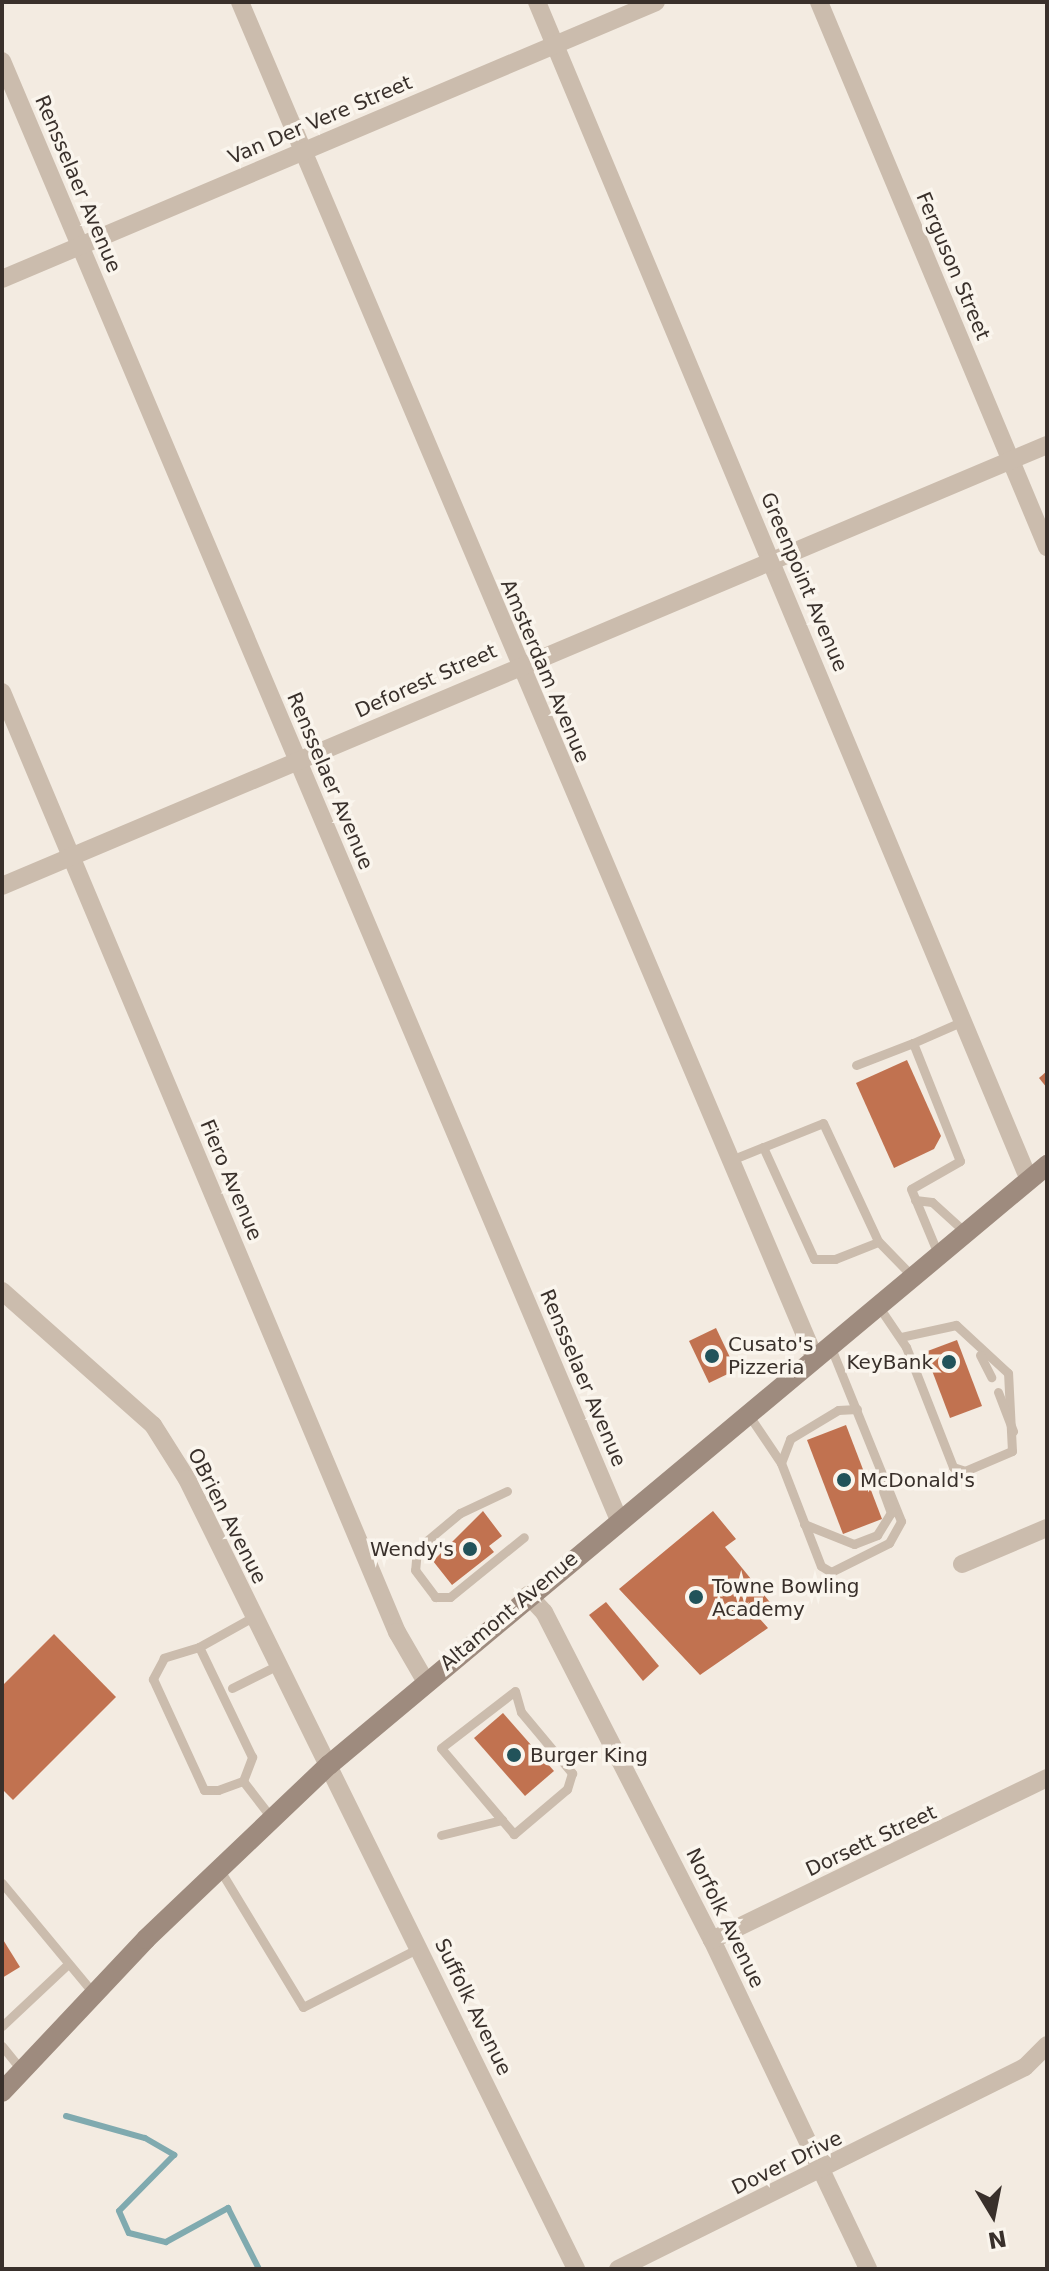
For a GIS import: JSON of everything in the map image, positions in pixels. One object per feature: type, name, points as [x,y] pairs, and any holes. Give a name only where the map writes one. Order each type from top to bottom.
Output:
[{"type":"main road","name":"Altamont Avenue","points":[[2,2092],[94,1994],[329,1765],[746,1411],[1047,1165]]},
{"type":"street","name":"Amsterdam Avenue","points":[[240,2],[518,665],[731,1160],[822,1350]]},
{"type":"street","name":"Greenpoint Avenue","points":[[537,2],[1029,1180]]},
{"type":"street","name":"Van Der Vere Street","points":[[2,279],[656,2]]},
{"type":"street","name":"Ferguson Street","points":[[819,2],[1047,547]]},
{"type":"street","name":"Rensselaer Avenue","points":[[2,61],[618,1518]]},
{"type":"street","name":"Deforest Street","points":[[2,886],[518,665],[772,562],[1047,445]]},
{"type":"street","name":"Fiero Avenue","points":[[2,692],[397,1632],[426,1682]]},
{"type":"street","name":"OBrien Avenue","points":[[2,1291],[153,1425],[187,1479],[329,1765]]},
{"type":"street","points":[[962,1564],[1047,1528]]},
{"type":"street","name":"Norfolk Avenue","points":[[528,1595],[544,1612],[712,1940],[868,2269]]},
{"type":"street","name":"Suffolk Avenue","points":[[329,1765],[576,2269]]},
{"type":"street","name":"Dorsett Street","points":[[712,1940],[1047,1778]]},
{"type":"street","name":"Dover Drive","points":[[618,2269],[821,2171],[1025,2067],[1047,2045]]},
{"type":"lane","points":[[856,1065],[963,1021]]},
{"type":"lane","points":[[913,1043],[960,1161],[911,1189],[938,1254]]},
{"type":"lane","points":[[731,1160],[823,1123],[829,1127],[878,1242],[912,1276]]},
{"type":"lane","points":[[763,1147],[814,1259],[828,1261],[878,1242]]},
{"type":"lane","points":[[915,1200],[932,1202],[965,1232]]},
{"type":"lane","points":[[876,1305],[901,1337],[953,1467],[974,1468],[1012,1451],[1014,1434],[1008,1373],[947,1323],[901,1337]]},
{"type":"lane","points":[[976,1347],[991,1377]]},
{"type":"lane","points":[[746,1411],[781,1463],[821,1566],[831,1572],[889,1543],[901,1521],[857,1405],[822,1350]]},
{"type":"lane","points":[[998,1392],[1014,1434]]},
{"type":"lane","points":[[781,1463],[790,1439],[857,1405]]},
{"type":"lane","points":[[804,1524],[854,1544],[886,1528],[891,1513],[857,1405]]},
{"type":"lane","points":[[507,1491],[460,1513],[417,1549],[415,1570],[435,1597],[450,1597],[524,1537]]},
{"type":"lane","points":[[243,1781],[204,1790],[161,1708],[157,1666],[253,1617]]},
{"type":"lane","points":[[199,1647],[252,1757],[243,1781]]},
{"type":"lane","points":[[232,1688],[278,1665]]},
{"type":"lane","points":[[515,1691],[521,1712],[572,1773],[567,1789],[514,1834],[502,1820],[441,1748],[515,1691]]},
{"type":"lane","points":[[243,1781],[273,1820]]},
{"type":"lane","points":[[441,1835],[502,1820]]},
{"type":"lane","points":[[220,1870],[303,2007],[420,1948]]},
{"type":"lane","points":[[2,1883],[66,1966],[94,1994]]},
{"type":"lane","points":[[2,2026],[66,1966]]},
{"type":"lane","points":[[2,2046],[22,2071]]},
{"type":"building","points":[[907,1060],[941,1136],[934,1149],[894,1168],[856,1083]]},
{"type":"building","points":[[1047,1071],[1047,1088],[1039,1078]]},
{"type":"building","name":"Cusato's Pizzeria","points":[[716,1328],[736,1370],[709,1383],[689,1341]]},
{"type":"building","points":[[957,1340],[982,1406],[950,1418],[925,1352]]},
{"type":"building","name":"McDonald's","points":[[846,1425],[882,1519],[843,1534],[807,1440]]},
{"type":"building","name":"Wendy's","points":[[483,1511],[502,1536],[489,1546],[494,1552],[452,1585],[433,1561]]},
{"type":"building","name":"Towne Bowling Academy","points":[[713,1511],[736,1539],[725,1547],[773,1606],[759,1618],[768,1628],[700,1675],[619,1589]]},
{"type":"building","points":[[606,1602],[659,1666],[643,1681],[589,1615]]},
{"type":"building","points":[[54,1634],[116,1697],[13,1800],[2,1789],[2,1686]]},
{"type":"building","name":"Burger King","points":[[503,1713],[554,1771],[525,1796],[474,1738]]},
{"type":"building","points":[[2,1938],[20,1967],[2,1978]]},
{"type":"waterway","points":[[66,2116],[145,2138],[174,2155],[119,2211],[129,2233],[166,2242],[228,2208],[259,2269]]},
{"type":"place","name":"Cusato's Pizzeria","points":[[712,1356]]},
{"type":"place","name":"KeyBank","points":[[949,1362]]},
{"type":"place","name":"McDonald's","points":[[844,1480]]},
{"type":"place","name":"Wendy's","points":[[470,1549]]},
{"type":"place","name":"Towne Bowling Academy","points":[[696,1597]]},
{"type":"place","name":"Burger King","points":[[514,1755]]}]
